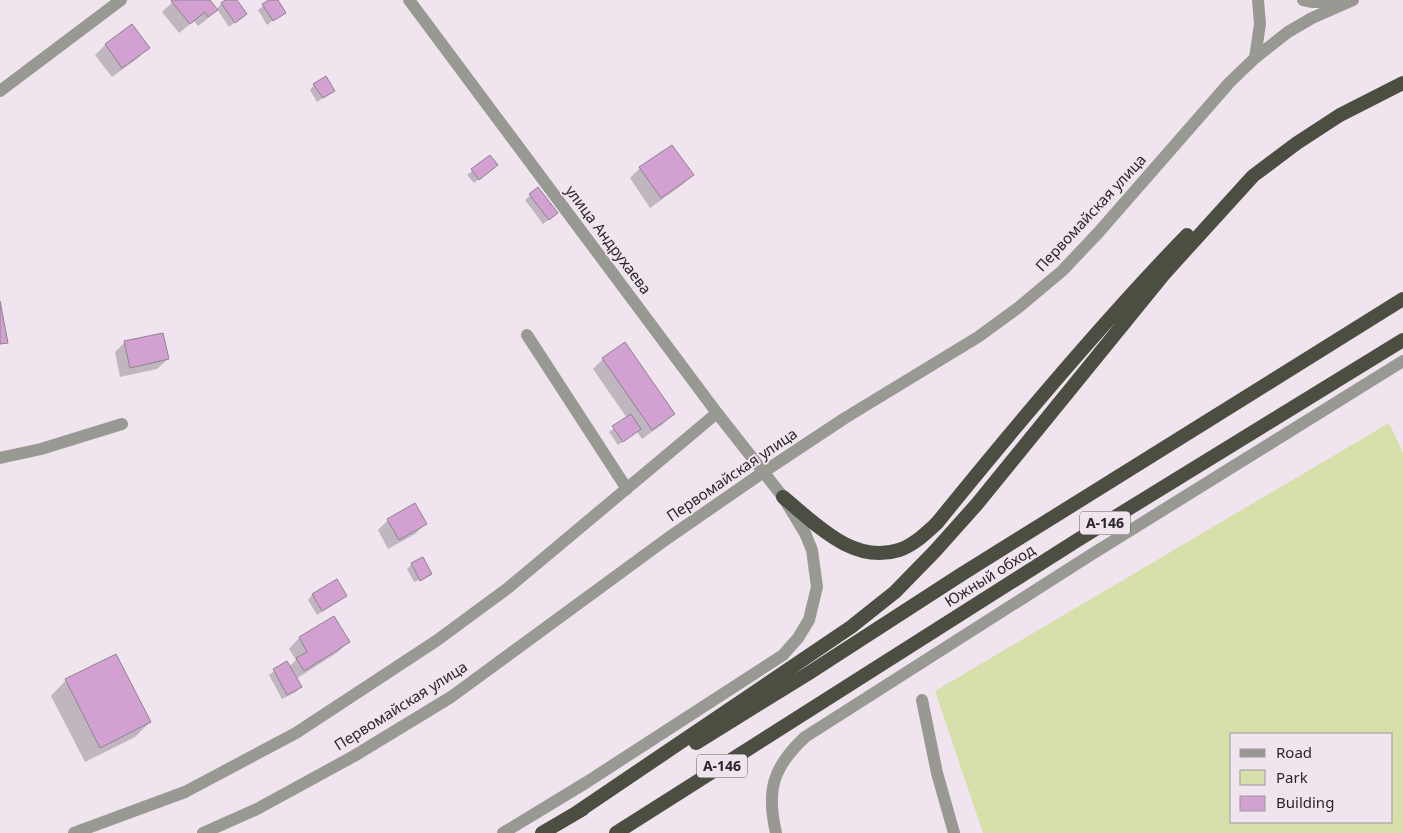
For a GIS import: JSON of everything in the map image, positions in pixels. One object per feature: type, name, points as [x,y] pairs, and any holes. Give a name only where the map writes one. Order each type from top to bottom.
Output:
[{"type":"highway","points":[[782,497],[842,544],[862,551],[883,554],[900,549],[919,539],[937,523],[1079,353],[1147,276],[1199,222],[1253,176],[1297,143],[1340,115],[1403,83]]},
{"type":"highway","points":[[576,813],[851,628],[895,592],[977,504],[1164,274],[1253,176]]},
{"type":"highway","points":[[542,833],[721,728],[962,574],[1403,299]]},
{"type":"highway","name":"Южный обход","points":[[616,833],[1076,541],[1403,341]]},
{"type":"street","points":[[0,91],[121,0]]},
{"type":"street","name":"улица Андрухаева","points":[[409,0],[717,413],[782,497],[805,533],[812,550],[816,570],[817,587],[809,620],[798,638],[783,655],[587,782],[503,833]]},
{"type":"street","points":[[1255,58],[1260,24],[1258,0]]},
{"type":"street","points":[[1303,0],[1313,2],[1351,1]]},
{"type":"street","name":"Первомайская улица","points":[[203,833],[257,809],[354,756],[451,697],[668,538],[762,472],[845,418],[978,337],[1019,307],[1062,271],[1092,240],[1230,82],[1255,58],[1288,32],[1312,18],[1351,1]]},
{"type":"street","points":[[527,336],[627,489]]},
{"type":"street","points":[[776,833],[772,815],[772,791],[777,771],[789,751],[805,737],[1089,556],[1403,361]]},
{"type":"street","points":[[74,833],[185,792],[296,733],[444,635],[508,588],[717,413]]},
{"type":"street","points":[[0,458],[122,424]]},
{"type":"street","points":[[922,700],[937,773],[954,833]]},
{"type":"green space","points":[[1389,423],[1403,453],[1403,833],[983,833],[935,691]]},
{"type":"building","points":[[210,0],[218,10],[208,17],[205,12],[190,24],[171,1]]},
{"type":"building","points":[[225,0],[237,0],[247,14],[235,23],[221,3]]},
{"type":"building","points":[[269,0],[278,0],[286,13],[273,21],[262,4]]},
{"type":"building","points":[[132,24],[150,48],[122,68],[105,44]]},
{"type":"building","points":[[326,76],[335,91],[323,98],[313,84]]},
{"type":"building","points":[[672,145],[694,175],[661,198],[639,167]]},
{"type":"building","points":[[490,155],[498,165],[479,180],[471,169]]},
{"type":"building","points":[[538,187],[558,213],[549,220],[529,194]]},
{"type":"building","points":[[0,301],[8,343],[0,344]]},
{"type":"building","points":[[163,333],[169,359],[130,368],[124,341]]},
{"type":"building","points":[[625,342],[675,414],[652,430],[602,358]]},
{"type":"building","points":[[631,414],[641,429],[623,442],[612,426]]},
{"type":"building","points":[[415,503],[427,524],[399,540],[387,519]]},
{"type":"building","points":[[423,557],[432,574],[420,581],[411,563]]},
{"type":"building","points":[[337,579],[347,596],[322,611],[312,594]]},
{"type":"building","points":[[334,616],[350,642],[304,671],[296,658],[307,652],[299,637]]},
{"type":"building","points":[[116,654],[151,722],[100,748],[65,679]]},
{"type":"building","points":[[287,661],[302,687],[287,695],[273,669]]}]
